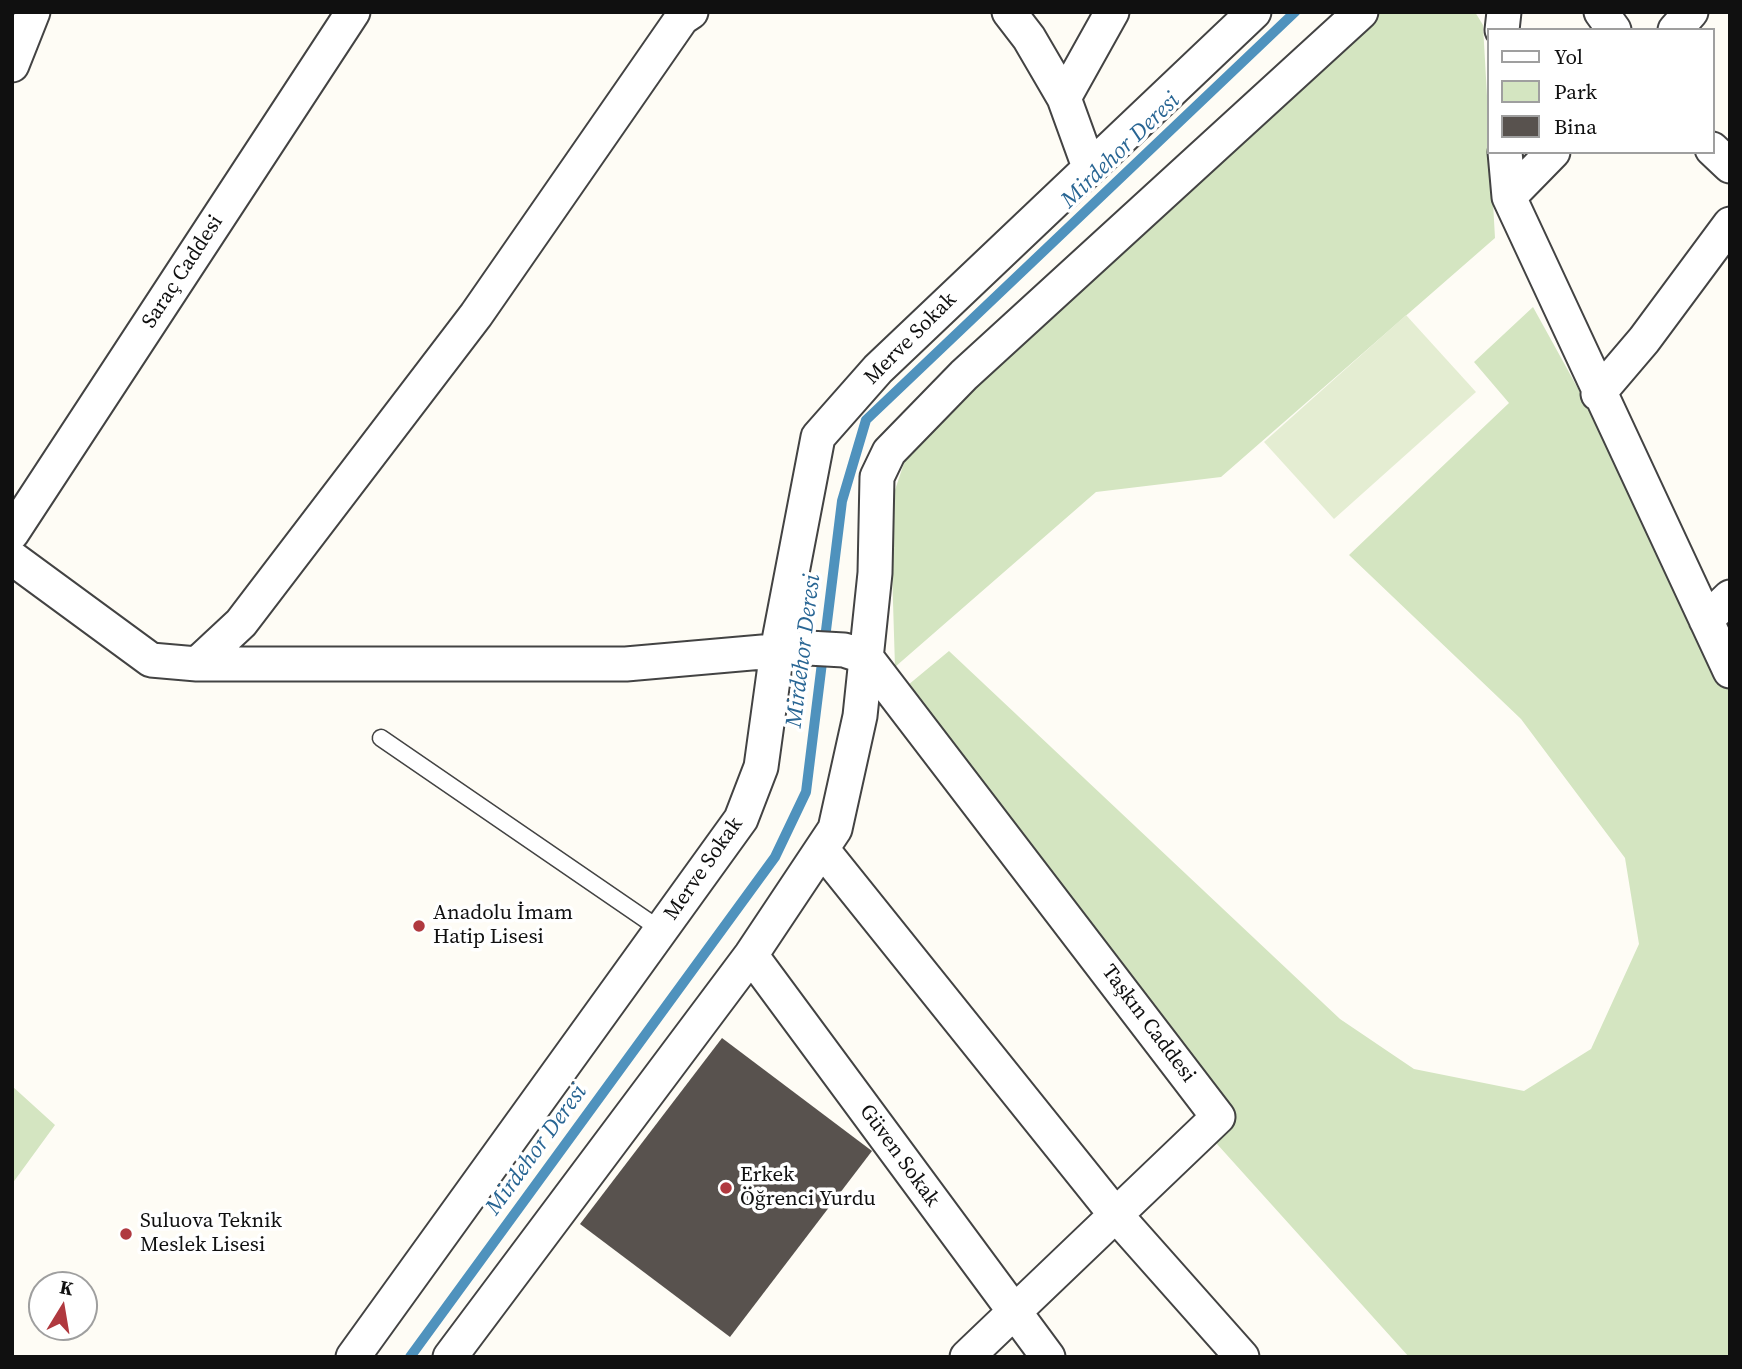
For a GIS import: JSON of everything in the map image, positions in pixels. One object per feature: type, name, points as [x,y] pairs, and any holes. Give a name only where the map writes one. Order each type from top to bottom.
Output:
[{"type":"street","points":[[12,65],[33,12]]},
{"type":"street","name":"Saraç Caddesi","points":[[12,533],[353,12]]},
{"type":"street","points":[[1009,12],[1029,38],[1063,98],[1090,167]]},
{"type":"street","points":[[1063,98],[1112,12]]},
{"type":"street","name":"Merve Sokak","points":[[353,1357],[741,819],[761,767],[793,650],[818,437],[878,369],[1254,12]]},
{"type":"street","points":[[450,1357],[751,955],[835,829],[860,716],[855,653],[875,573],[877,477],[889,452],[964,375],[1361,12]]},
{"type":"street","points":[[1601,12],[1613,28]]},
{"type":"street","points":[[1677,28],[1692,12]]},
{"type":"street","points":[[197,664],[240,623],[476,315],[682,14]]},
{"type":"street","points":[[1714,151],[1730,166]]},
{"type":"street","points":[[1506,154],[1508,197],[1730,671]]},
{"type":"street","points":[[1508,197],[1551,154]]},
{"type":"street","points":[[1598,394],[1644,340],[1730,225]]},
{"type":"street","points":[[12,558],[150,660],[197,664],[626,664],[793,650],[855,653]]},
{"type":"street","points":[[1706,620],[1730,597]]},
{"type":"street","name":"Taşkın Caddesi","points":[[855,653],[1218,1118],[1013,1310],[967,1357]]},
{"type":"street","points":[[822,849],[1115,1214],[1242,1357]]},
{"type":"street","name":"Güven Sokak","points":[[751,955],[1048,1357]]},
{"type":"lane","points":[[381,738],[661,930]]},
{"type":"green space","points":[[1374,12],[1475,12],[1483,25],[1486,154],[1490,154],[1495,238],[1221,477],[1096,492],[895,667],[890,505],[910,445]]},
{"type":"green space","points":[[1533,307],[1730,664],[1730,1357],[1409,1357],[1217,1144],[1218,1117],[896,695],[949,651],[1340,1019],[1414,1069],[1524,1091],[1591,1049],[1639,944],[1625,858],[1521,719],[1349,555],[1509,403],[1474,362]]},
{"type":"green space","points":[[1406,315],[1476,392],[1334,519],[1264,442]]},
{"type":"green space","points":[[12,1086],[55,1125],[12,1184]]},
{"type":"building","name":"Erkek Öğrenci Yurdu","points":[[722,1038],[872,1151],[730,1337],[580,1224]]},
{"type":"waterway","name":"Mirdehor Deresi","points":[[410,1357],[775,857],[806,792],[842,501],[866,420],[1295,12]]},
{"type":"place","name":"Anadolu İmam Hatip Lisesi","points":[[419,926]]},
{"type":"place","name":"Erkek Öğrenci Yurdu","points":[[726,1188]]},
{"type":"place","name":"Suluova Teknik Meslek Lisesi","points":[[126,1234]]}]
